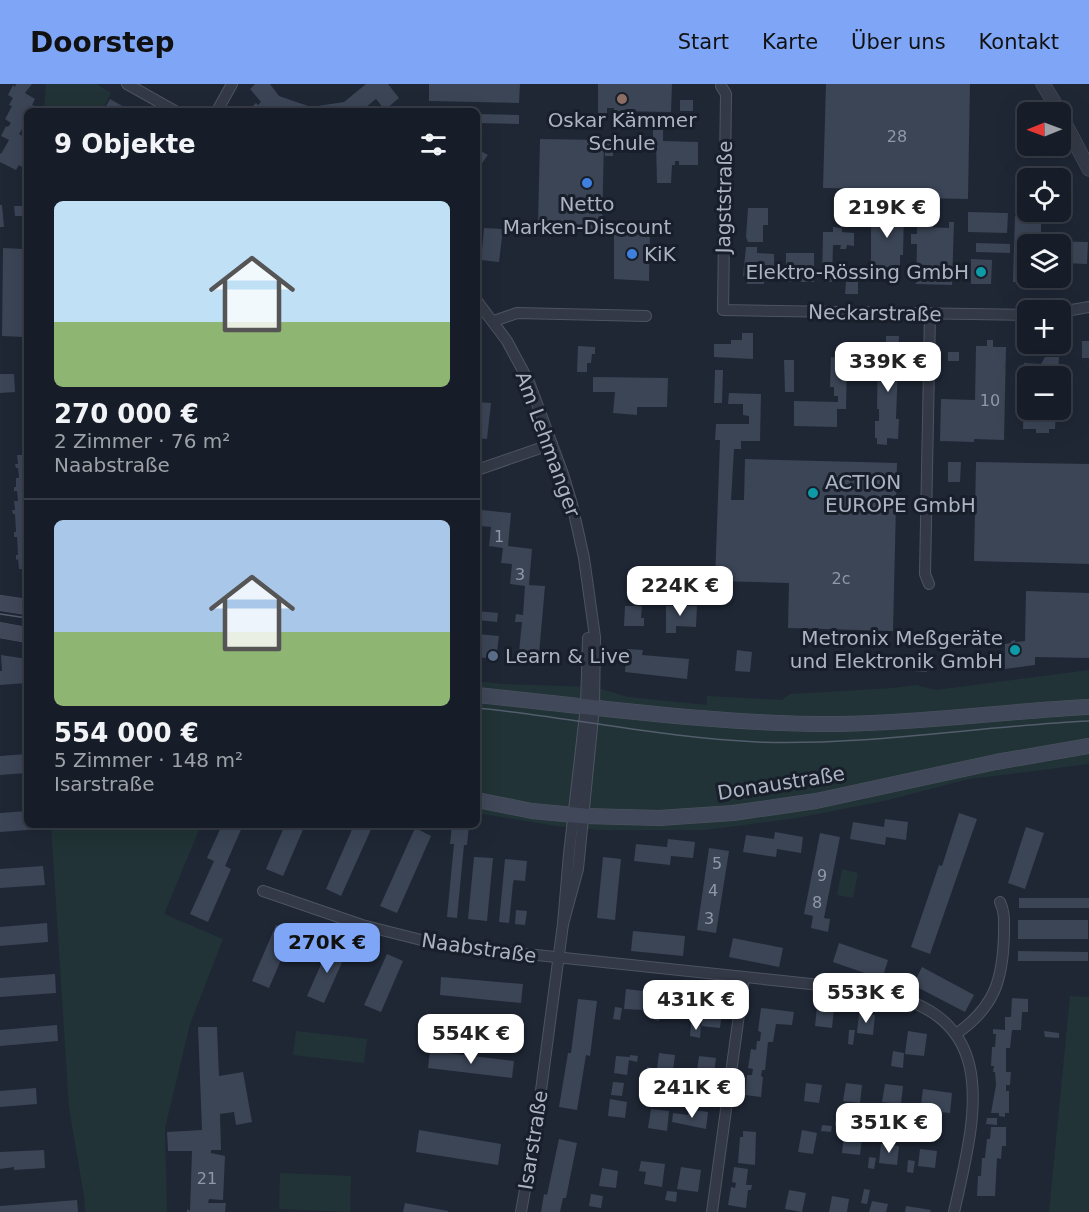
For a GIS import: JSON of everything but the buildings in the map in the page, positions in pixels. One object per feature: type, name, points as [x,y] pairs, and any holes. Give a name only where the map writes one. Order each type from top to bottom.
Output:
[{"type":"main road","points":[[0,603],[24,607]]},
{"type":"main road","points":[[0,630],[24,634]]},
{"type":"main road","points":[[480,695],[705,717],[828,724],[908,721],[1089,707]]},
{"type":"main road","name":"Donaustraße","points":[[480,801],[508,807],[579,816],[683,817],[755,811],[816,801],[985,764],[1089,746]]},
{"type":"street","points":[[127,84],[170,108]]},
{"type":"street","points":[[219,108],[232,84]]},
{"type":"street","points":[[1043,84],[1054,102]]},
{"type":"street","name":"Jagststraße","points":[[722,86],[726,94],[723,310]]},
{"type":"street","points":[[1071,134],[1089,169]]},
{"type":"street","name":"Am Lehmanger","points":[[480,305],[507,341],[529,382],[552,444],[576,522],[584,558],[595,638],[596,672],[590,706],[579,816]]},
{"type":"street","points":[[1071,310],[1089,307]]},
{"type":"street","name":"Neckarstraße","points":[[723,310],[1017,315]]},
{"type":"street","points":[[494,321],[518,313],[646,316]]},
{"type":"street","points":[[929,584],[925,574],[930,315]]},
{"type":"street","points":[[480,469],[552,444]]},
{"type":"street","name":"Isarstraße","points":[[521,1212],[536,1128],[579,816]]},
{"type":"street","name":"Naabstraße","points":[[263,891],[319,912],[408,938],[441,945],[889,994],[928,1009],[956,1034]]},
{"type":"street","points":[[954,1212],[969,1143],[974,1094],[970,1061],[956,1034],[969,1025],[984,1009],[996,990],[1003,960],[1004,909],[1000,902]]},
{"type":"street","points":[[712,1212],[744,978]]},
{"type":"shaded area","points":[[46,84],[96,84],[111,93],[104,108],[44,108]]},
{"type":"shaded area","points":[[1089,670],[1089,764],[969,779],[884,801],[797,818],[706,830],[599,830],[556,826],[480,813],[480,681],[595,687],[628,697],[707,705],[707,696],[782,700],[790,694],[916,685],[936,690]]},
{"type":"shaded area","points":[[51,828],[200,828],[164,914],[223,939],[190,1024],[165,1128],[167,1212],[85,1212],[69,1108]]},
{"type":"shaded area","points":[[842,869],[858,873],[853,898],[837,895]]},
{"type":"shaded area","points":[[1070,996],[1089,997],[1089,1212],[1049,1212]]},
{"type":"shaded area","points":[[296,1031],[367,1039],[364,1063],[293,1055]]},
{"type":"shaded area","points":[[280,1173],[351,1176],[350,1212],[279,1209]]},
{"type":"tram line","points":[[0,614],[24,618]]},
{"type":"tram line","points":[[480,708],[652,732],[757,742],[840,741],[1089,721]]},
{"type":"place","name":"Oskar Kämmer Schule","points":[[622,99]]},
{"type":"place","name":"Netto Marken-Discount","points":[[587,183]]},
{"type":"place","name":"KiK","points":[[632,254]]},
{"type":"place","name":"Elektro-Rössing GmbH","points":[[981,272]]},
{"type":"place","name":"ACTION EUROPE GmbH","points":[[813,493]]},
{"type":"place","name":"Metronix Meßgeräte und Elektronik GmbH","points":[[1015,650]]},
{"type":"place","name":"Learn & Live","points":[[493,656]]}]
